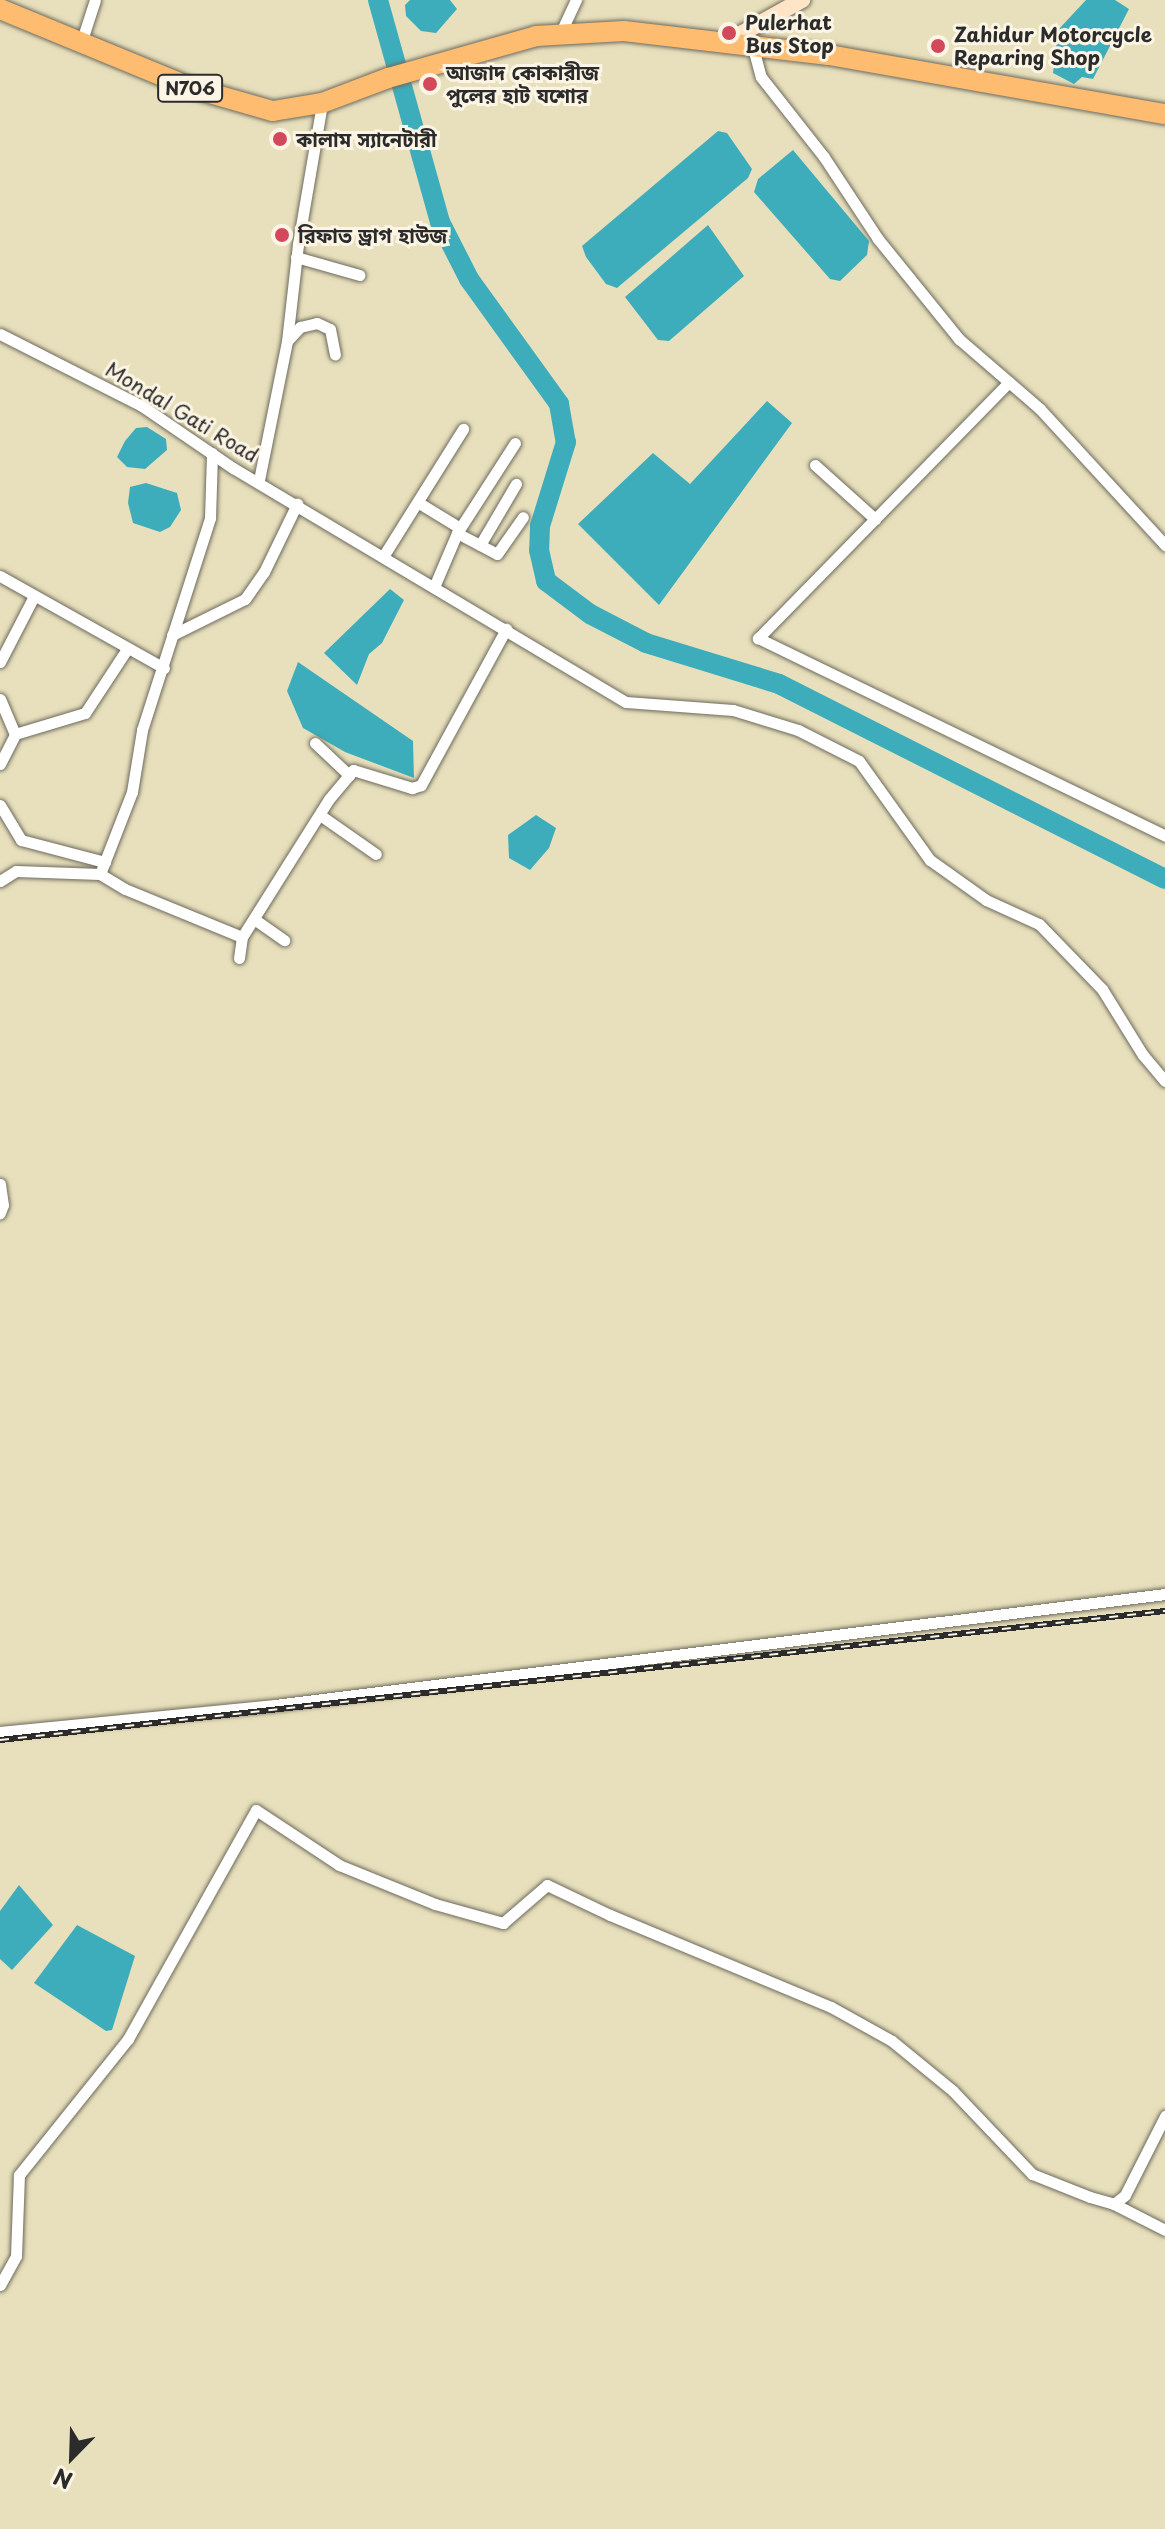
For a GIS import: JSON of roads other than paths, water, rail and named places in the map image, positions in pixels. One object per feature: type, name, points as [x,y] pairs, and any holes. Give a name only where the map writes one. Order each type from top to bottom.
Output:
[{"type":"highway","name":"N706","points":[[0,9],[192,88],[257,109],[273,111],[322,103],[388,78],[536,36],[624,31],[752,44],[1165,114]]},
{"type":"main road","points":[[728,41],[802,0]]},
{"type":"street","points":[[81,43],[95,0]]},
{"type":"street","points":[[560,34],[576,0]]},
{"type":"street","points":[[752,44],[761,77],[824,157],[878,239],[959,339],[1040,409],[1165,545]]},
{"type":"street","points":[[259,480],[287,341],[296,257],[322,103]]},
{"type":"street","points":[[296,257],[359,275]]},
{"type":"street","points":[[287,341],[300,327],[317,323],[330,329],[335,355]]},
{"type":"street","name":"Mondal Gati Road","points":[[0,334],[142,406],[212,453],[626,702],[733,710],[798,730],[859,761],[930,860],[986,900],[1039,924],[1102,989],[1143,1055],[1165,1081]]},
{"type":"street","points":[[1009,382],[758,638],[1165,836]]},
{"type":"street","points":[[384,555],[463,429]]},
{"type":"street","points":[[434,587],[459,530],[515,443]]},
{"type":"street","points":[[100,874],[132,792],[142,730],[210,518],[212,453]]},
{"type":"street","points":[[815,465],[875,519]]},
{"type":"street","points":[[480,545],[516,484]]},
{"type":"street","points":[[419,503],[497,554],[523,517]]},
{"type":"street","points":[[172,635],[245,599],[264,572],[297,504]]},
{"type":"street","points":[[0,576],[164,668]]},
{"type":"street","points":[[0,662],[34,596]]},
{"type":"street","points":[[239,958],[242,937],[320,815],[353,770],[412,788],[421,785],[506,629]]},
{"type":"street","points":[[0,764],[15,734],[85,713],[127,649]]},
{"type":"street","points":[[0,699],[15,734]]},
{"type":"street","points":[[315,743],[349,775]]},
{"type":"street","points":[[0,805],[21,840],[105,862]]},
{"type":"street","points":[[320,815],[376,854]]},
{"type":"street","points":[[0,881],[16,871],[100,874],[125,889],[242,937]]},
{"type":"street","points":[[254,919],[284,940]]},
{"type":"street","points":[[0,1184],[3,1205],[0,1213]]},
{"type":"street","points":[[0,1732],[275,1705],[1165,1594]]},
{"type":"street","points":[[0,2285],[16,2256],[19,2175],[128,2039],[256,1810],[339,1865],[435,1904],[503,1923],[547,1885],[610,1915],[723,1959],[831,2007],[892,2041],[953,2091],[1032,2174],[1114,2204],[1165,2230]]},
{"type":"street","points":[[1114,2204],[1125,2195],[1165,2116]]},
{"type":"water","points":[[410,0],[450,0],[457,9],[436,33],[421,31],[406,16],[405,5]]},
{"type":"water","points":[[1086,0],[1115,0],[1129,9],[1093,79],[1082,77],[1074,84],[1053,73],[1058,30]]},
{"type":"water","points":[[718,131],[727,133],[752,169],[748,178],[617,288],[606,284],[586,257],[582,246]]},
{"type":"water","points":[[793,150],[869,241],[867,255],[840,281],[830,279],[754,192],[758,179]]},
{"type":"water","points":[[708,225],[744,276],[669,341],[658,340],[625,297]]},
{"type":"water","points":[[767,401],[792,423],[659,605],[578,524],[653,453],[690,484]]},
{"type":"water","points":[[147,427],[166,439],[167,450],[145,469],[127,467],[117,457],[125,441],[136,428]]},
{"type":"water","points":[[146,483],[177,493],[181,510],[170,527],[160,532],[133,523],[128,503],[130,487]]},
{"type":"water","points":[[390,589],[404,600],[382,643],[369,654],[357,685],[324,653]]},
{"type":"water","points":[[298,662],[413,741],[414,778],[345,752],[303,728],[287,691]]},
{"type":"water","points":[[536,815],[556,828],[549,848],[530,870],[509,858],[508,835]]},
{"type":"water","points":[[19,1885],[53,1925],[12,1970],[0,1959],[0,1911]]},
{"type":"water","points":[[77,1925],[135,1956],[112,2030],[106,2031],[34,1983]]},
{"type":"waterway","points":[[378,0],[440,222],[469,279],[559,404],[566,442],[540,526],[539,550],[546,581],[590,614],[646,643],[779,684],[1165,879]]},
{"type":"railway","points":[[0,1740],[1165,1611]]},
{"type":"place","name":"Pulerhat Bus Stop","points":[[729,33]]},
{"type":"place","name":"Zahidur Motorcycle Reparing Shop","points":[[938,46]]},
{"type":"place","name":"আজাদ কোকারীজ পুলের হাট যশোর","points":[[430,84]]},
{"type":"place","name":"কালাম স্যানেটারী","points":[[280,139]]},
{"type":"place","name":"রিফাত ড্রাগ হাউজ","points":[[282,235]]}]
